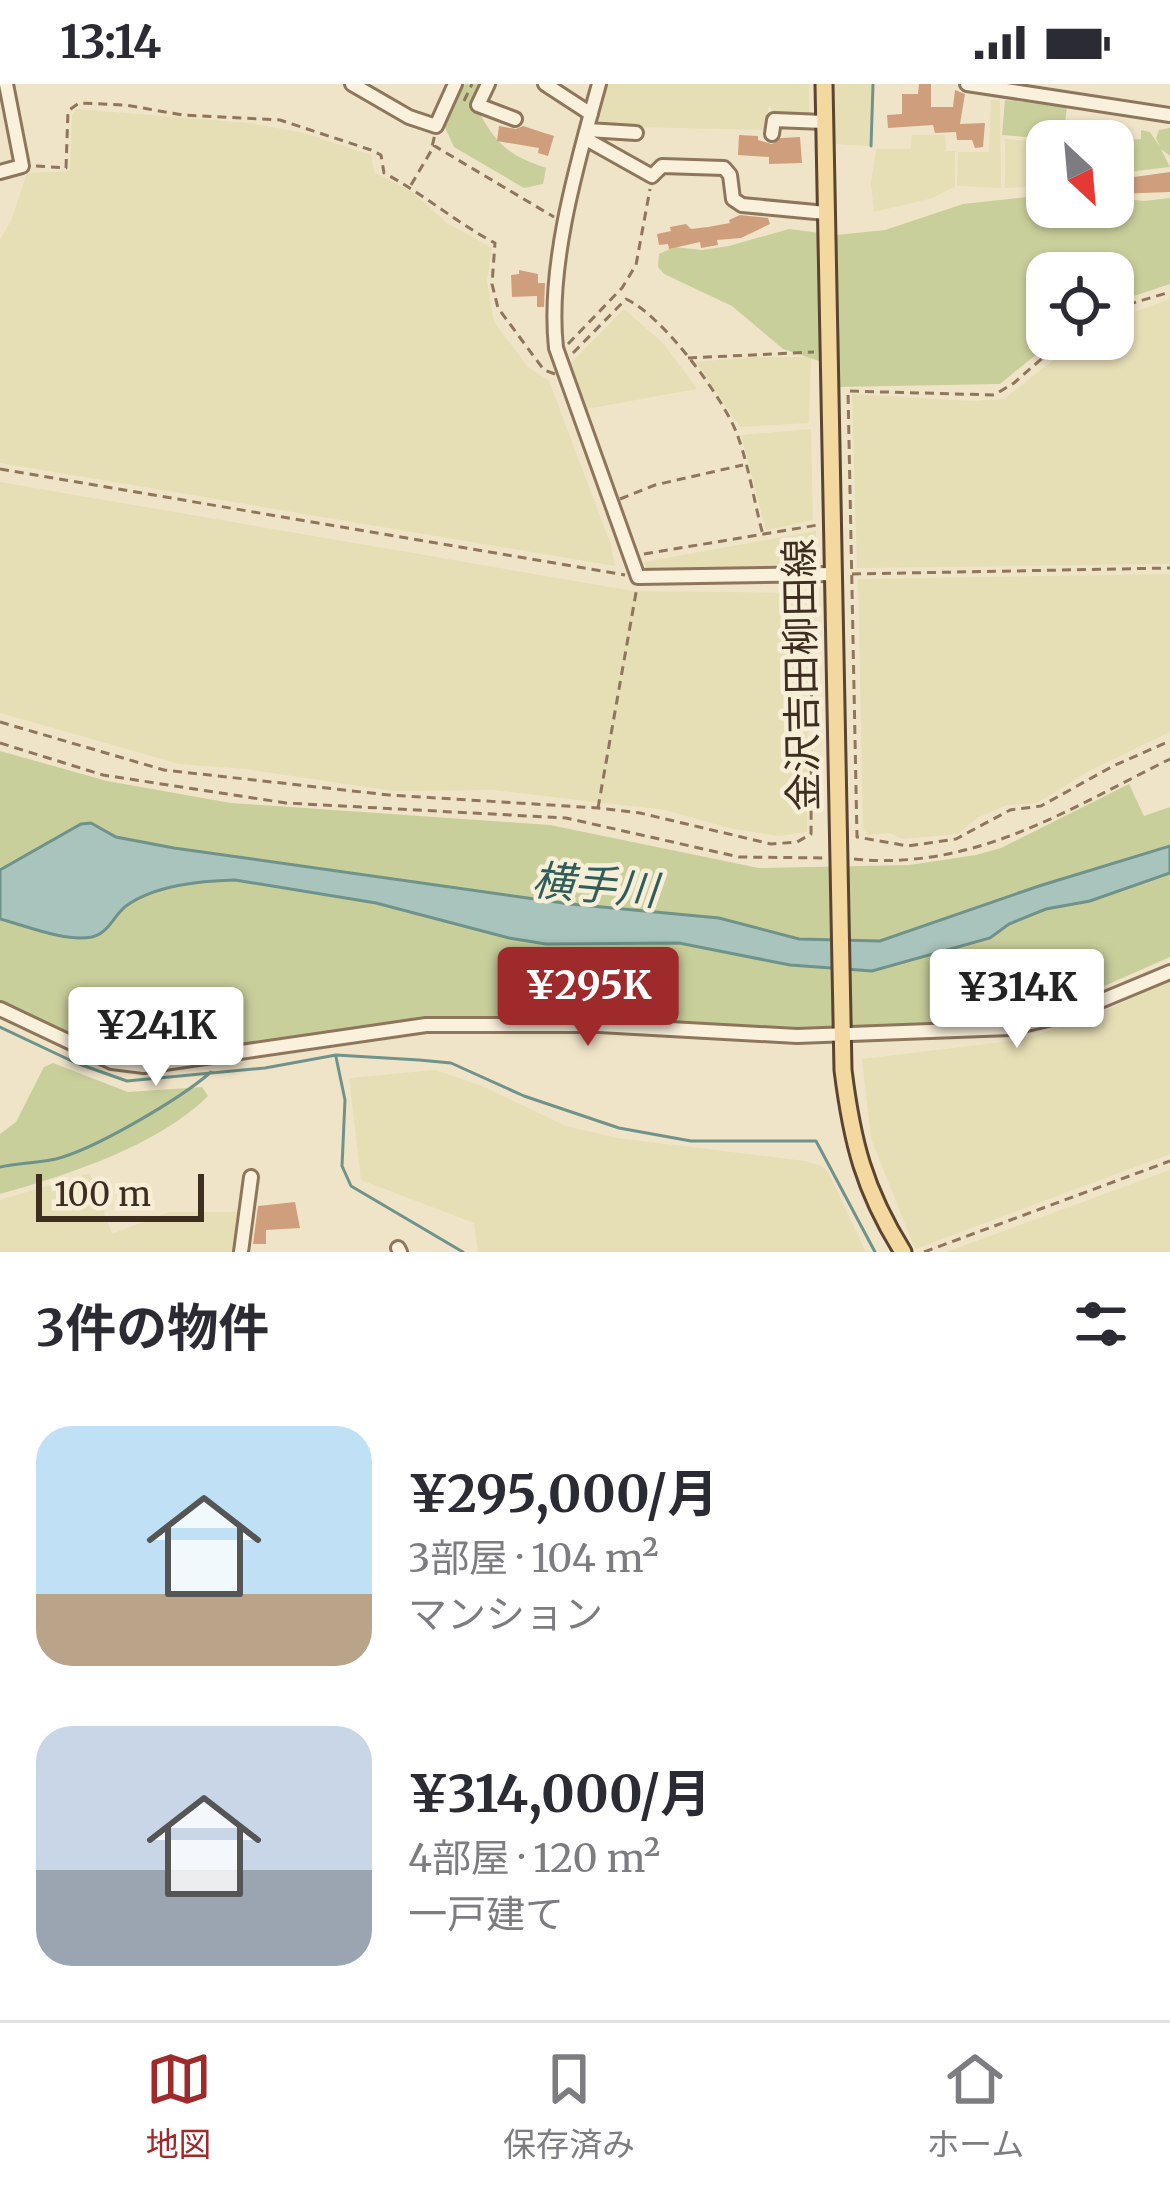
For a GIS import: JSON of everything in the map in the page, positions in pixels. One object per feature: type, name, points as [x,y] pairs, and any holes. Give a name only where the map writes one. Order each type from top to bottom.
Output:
[{"type":"main road","name":"金沢吉田柳田線","points":[[824,84],[843,1070],[854,1150],[875,1208],[902,1252]]},
{"type":"street","points":[[0,172],[22,166],[7,84]]},
{"type":"street","points":[[352,84],[409,117],[436,126],[455,84]]},
{"type":"street","points":[[488,84],[478,105],[515,119]]},
{"type":"street","points":[[545,84],[591,114]]},
{"type":"street","points":[[599,84],[566,224],[552,316],[560,359],[641,583],[832,574]]},
{"type":"street","points":[[967,84],[1170,115]]},
{"type":"street","points":[[772,134],[773,120],[824,122]]},
{"type":"street","points":[[587,134],[636,133]]},
{"type":"street","points":[[587,134],[652,176],[662,166],[724,168],[730,175],[733,199],[742,205],[826,213]]},
{"type":"street","points":[[0,1009],[112,1062],[144,1066],[425,1025],[599,1025],[797,1036],[1010,1028],[1069,1014],[1170,972]]},
{"type":"street","points":[[241,1252],[251,1178]]},
{"type":"path","points":[[464,101],[472,84]]},
{"type":"path","points":[[22,166],[66,168],[72,106],[125,105],[183,115],[280,120],[381,155],[385,172],[428,196],[457,224],[495,243],[493,284],[498,308],[544,370],[555,374],[560,359],[636,265],[652,176]]},
{"type":"path","points":[[410,186],[433,146],[436,126]]},
{"type":"path","points":[[433,146],[566,224]]},
{"type":"path","points":[[1134,303],[1170,292]]},
{"type":"path","points":[[560,359],[626,299],[660,321],[736,432],[763,535]]},
{"type":"path","points":[[688,358],[828,351]]},
{"type":"path","points":[[1040,360],[994,395],[848,391],[857,837],[908,846],[956,839],[1010,810],[1041,806],[1170,740]]},
{"type":"path","points":[[611,502],[655,485],[745,465]]},
{"type":"path","points":[[0,469],[641,583],[598,808]]},
{"type":"path","points":[[631,557],[831,523]]},
{"type":"path","points":[[852,574],[1170,568]]},
{"type":"path","points":[[0,722],[164,770],[389,795],[640,813],[771,844],[808,838],[812,586]]},
{"type":"path","points":[[0,743],[103,775],[286,802],[566,818],[740,857],[884,862],[922,860],[994,844],[1170,759]]},
{"type":"path","points":[[924,1252],[1170,1161]]},
{"type":"shaded area","points":[[602,84],[809,84],[809,115],[775,115],[769,105],[764,130],[593,126]]},
{"type":"shaded area","points":[[834,84],[871,84],[869,146],[834,144]]},
{"type":"shaded area","points":[[991,100],[1000,100],[1001,188],[957,186],[958,152],[989,152]]},
{"type":"shaded area","points":[[76,109],[249,123],[304,133],[371,155],[374,172],[411,191],[447,223],[492,248],[487,281],[494,322],[528,367],[549,381],[615,566],[0,463],[0,239],[27,173],[70,171]]},
{"type":"shaded area","points":[[912,135],[945,135],[946,151],[955,151],[955,186],[933,198],[874,212],[871,184],[876,149],[911,149]]},
{"type":"shaded area","points":[[1005,139],[1026,140],[1026,187],[1005,188]]},
{"type":"shaded area","points":[[1170,299],[1170,564],[857,568],[852,394],[1004,399],[1053,360],[1134,360],[1134,312]]},
{"type":"shaded area","points":[[624,309],[664,344],[697,389],[586,409],[568,366]]},
{"type":"shaded area","points":[[811,357],[809,423],[740,427],[696,362]]},
{"type":"shaded area","points":[[811,429],[813,520],[766,530],[741,435]]},
{"type":"shaded area","points":[[0,482],[633,591],[808,593],[807,832],[779,836],[665,810],[493,790],[393,791],[179,764],[0,713]]},
{"type":"shaded area","points":[[816,531],[817,565],[647,570],[644,562]]},
{"type":"shaded area","points":[[1170,574],[1170,732],[1089,771],[1037,803],[1007,805],[977,818],[958,834],[903,839],[889,833],[868,835],[863,829],[858,579]]},
{"type":"shaded area","points":[[1170,981],[1170,1154],[915,1249],[871,1139],[862,1059],[1018,1040],[1082,1021]]},
{"type":"shaded area","points":[[435,1070],[482,1086],[566,1126],[617,1138],[821,1166],[866,1252],[478,1252],[474,1223],[361,1180],[349,1078]]},
{"type":"shaded area","points":[[1170,1170],[1170,1252],[946,1252]]},
{"type":"shaded area","points":[[90,1173],[112,1234],[169,1212],[238,1212],[234,1252],[0,1252],[0,1200]]},
{"type":"green space","points":[[460,84],[485,84],[476,107],[511,152],[546,168],[543,184],[524,188],[454,147],[442,121]]},
{"type":"green space","points":[[1005,100],[1067,106],[1065,120],[1026,120],[1026,137],[1002,135]]},
{"type":"green space","points":[[1170,128],[1170,156],[1161,149],[1170,167],[1134,171],[1134,140],[1141,139],[1141,130],[1150,132],[1160,147],[1159,130]]},
{"type":"green space","points":[[1026,197],[1026,228],[1134,228],[1134,200],[1170,198],[1170,284],[1134,296],[1134,252],[1026,252],[1029,360],[1000,384],[837,387],[837,367],[783,349],[732,306],[658,267],[659,254],[674,247],[729,246],[789,229],[836,235],[885,230],[963,204]]},
{"type":"green space","points":[[0,751],[107,781],[231,803],[550,825],[759,868],[909,865],[976,855],[1001,848],[1129,784],[1144,816],[1170,807],[1170,846],[880,941],[799,939],[719,918],[570,904],[178,849],[116,837],[91,823],[0,869]]},
{"type":"green space","points":[[1170,873],[1170,957],[1068,1002],[1012,1018],[955,1026],[789,1029],[467,1016],[415,1019],[145,1059],[111,1055],[0,1002],[0,919],[58,935],[92,936],[138,899],[193,883],[235,880],[376,903],[546,944],[679,943],[790,965],[872,971],[990,938],[1009,924],[1046,909],[1090,901]]},
{"type":"green space","points":[[53,1063],[128,1092],[202,1087],[208,1096],[138,1144],[0,1194],[0,1134],[16,1122],[44,1067]]},
{"type":"water","points":[[91,823],[116,837],[174,848],[570,904],[719,918],[799,939],[880,941],[1170,846],[1170,873],[1090,901],[1046,909],[1009,924],[990,938],[872,971],[790,965],[679,943],[546,944],[376,903],[235,880],[150,893],[126,906],[103,932],[92,937],[58,935],[0,919],[0,870],[81,824]]},
{"type":"building","points":[[919,84],[931,84],[931,107],[953,107],[955,90],[965,94],[960,124],[985,123],[983,147],[975,148],[972,140],[957,140],[956,132],[935,133],[933,125],[888,128],[887,115],[902,114],[902,94],[918,94]]},
{"type":"building","points":[[499,126],[523,126],[554,136],[548,156],[538,153],[539,148],[497,141]]},
{"type":"building","points":[[739,135],[758,136],[772,144],[781,138],[800,137],[802,163],[769,164],[769,157],[738,155]]},
{"type":"building","points":[[1170,172],[1170,192],[1134,193],[1134,177]]},
{"type":"building","points":[[740,215],[768,218],[770,224],[741,238],[717,240],[718,245],[701,248],[700,242],[669,249],[668,244],[659,245],[657,234],[671,231],[670,227],[708,227],[730,223]]},
{"type":"building","points":[[519,270],[538,274],[538,283],[545,283],[544,307],[537,307],[537,296],[512,297],[511,275]]},
{"type":"building","points":[[295,1202],[300,1228],[266,1230],[266,1244],[253,1244],[258,1206]]},
{"type":"waterway","points":[[871,146],[873,84]]},
{"type":"waterway","points":[[1007,84],[1028,87]]},
{"type":"waterway","points":[[1033,87],[1060,92]]},
{"type":"waterway","points":[[0,1027],[127,1081],[265,1068],[336,1055],[419,1060],[451,1063],[524,1096],[619,1128],[691,1141],[816,1141],[875,1252]]},
{"type":"waterway","points":[[336,1057],[345,1100],[342,1166],[351,1186],[463,1252]]},
{"type":"waterway","points":[[0,1167],[56,1159],[92,1145],[159,1109],[211,1072]]},
{"type":"water label","name":"横手川","points":[[595,885]]}]
